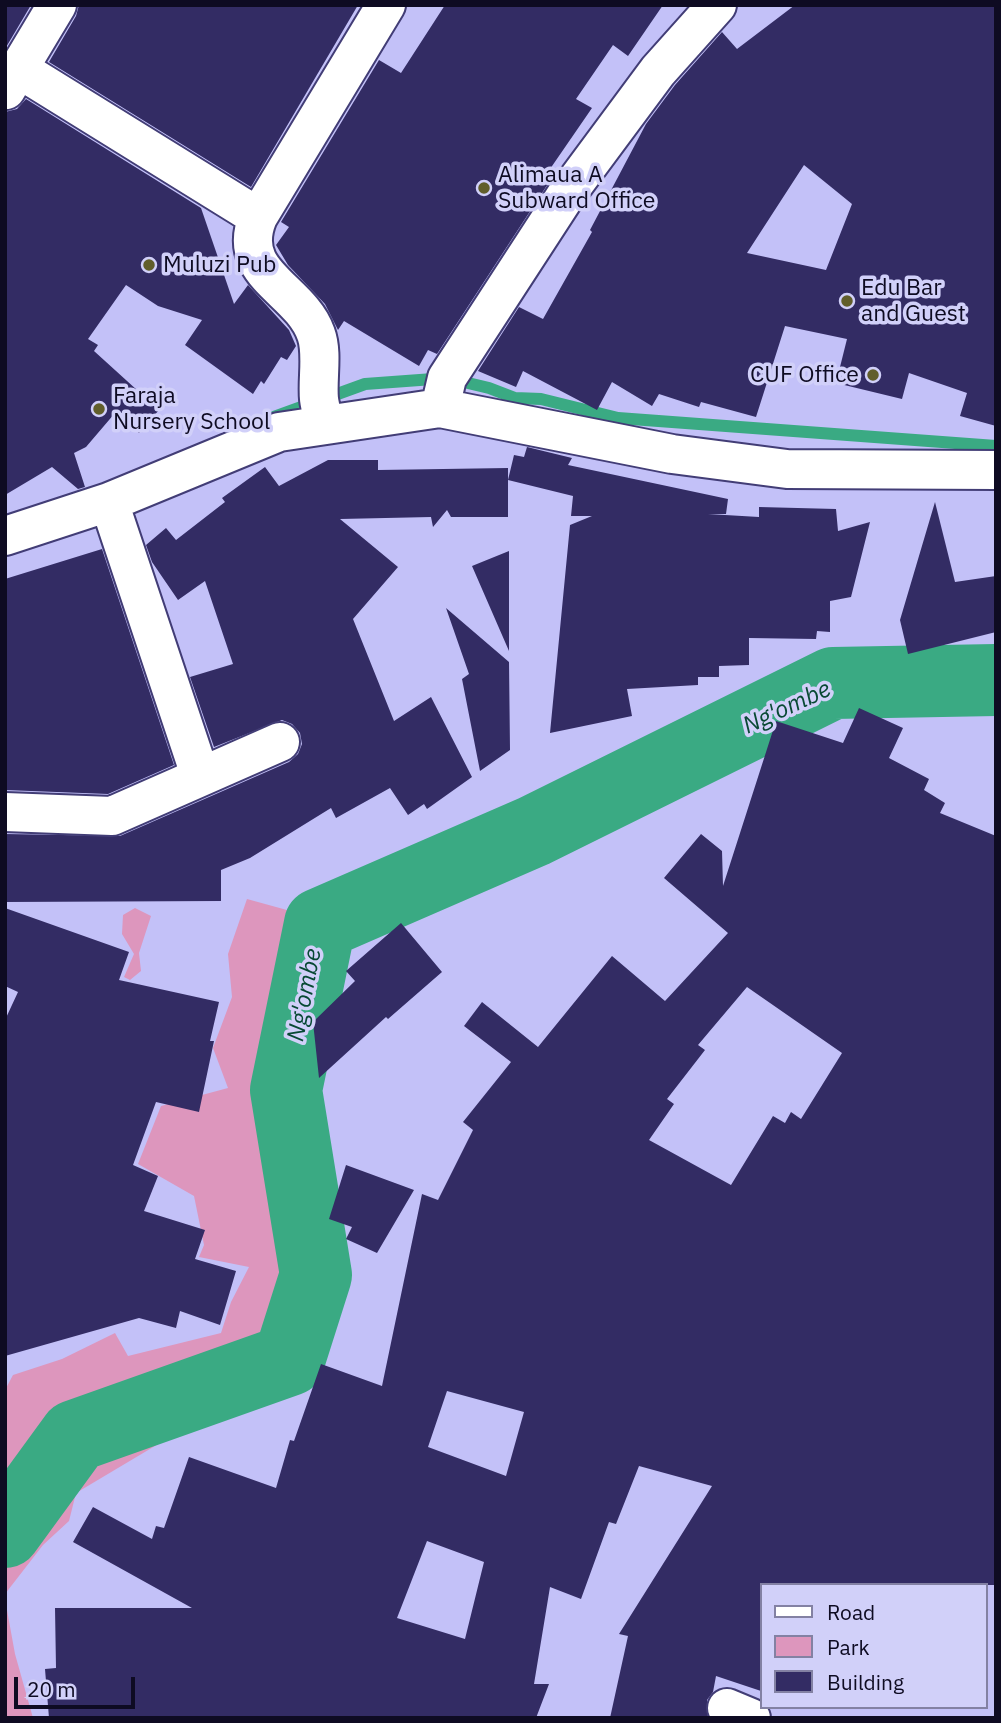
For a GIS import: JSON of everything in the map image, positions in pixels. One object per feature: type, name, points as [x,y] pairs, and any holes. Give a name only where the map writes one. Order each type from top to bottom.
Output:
[{"type":"street","points":[[57,5],[12,80],[258,217]]},
{"type":"street","points":[[325,425],[319,399],[317,335],[304,312],[259,263],[251,235],[258,217],[386,5]]},
{"type":"street","points":[[440,408],[447,378],[566,195],[658,71],[717,5]]},
{"type":"street","points":[[5,536],[109,502],[279,432],[440,408],[672,454],[788,469],[996,470]]},
{"type":"street","points":[[109,502],[200,775]]},
{"type":"street","points":[[5,812],[112,816],[281,741]]},
{"type":"green space","points":[[247,899],[334,923],[313,976],[309,1034],[323,1112],[315,1186],[329,1260],[301,1359],[76,1493],[69,1521],[43,1545],[5,1594],[5,1390],[13,1375],[62,1359],[115,1333],[128,1356],[221,1333],[231,1302],[249,1267],[199,1257],[204,1245],[194,1196],[138,1164],[161,1106],[228,1088],[213,1048],[232,997],[228,954]]},
{"type":"green space","points":[[135,908],[151,916],[139,953],[141,971],[130,980],[124,977],[134,954],[122,934],[123,915]]},
{"type":"green space","points":[[5,1599],[15,1654],[33,1718],[5,1718]]},
{"type":"building","points":[[5,5],[31,5],[5,49]]},
{"type":"building","points":[[79,5],[358,5],[251,187],[49,62],[76,16]]},
{"type":"building","points":[[445,5],[663,5],[628,56],[613,45],[576,99],[592,108],[550,169],[555,173],[437,354],[428,350],[419,366],[344,321],[338,330],[325,304],[288,265],[276,245],[289,227],[281,222],[379,60],[401,73]]},
{"type":"building","points":[[795,5],[996,5],[996,426],[960,416],[967,393],[909,373],[902,399],[836,383],[847,339],[785,326],[756,417],[701,402],[699,407],[659,394],[652,406],[612,382],[597,410],[523,371],[516,387],[478,371],[519,307],[543,319],[592,232],[590,230],[646,124],[675,85],[722,32],[737,49]],"holes":[[[804,165],[852,204],[826,270],[747,253]]]},
{"type":"building","points":[[26,99],[201,208],[234,304],[248,285],[289,330],[296,346],[287,360],[281,357],[264,384],[261,381],[253,394],[185,345],[202,320],[158,306],[126,285],[88,339],[98,345],[94,351],[159,410],[139,433],[115,413],[86,447],[74,453],[85,487],[78,489],[52,467],[5,495],[5,112],[17,109]]},
{"type":"building","points":[[527,447],[572,458],[568,465],[728,499],[726,514],[708,514],[759,517],[759,507],[836,509],[838,531],[870,522],[851,597],[830,601],[830,632],[817,631],[816,639],[749,638],[749,665],[719,666],[719,677],[698,677],[698,685],[627,689],[632,716],[550,733],[570,525],[592,516],[571,516],[573,496],[508,480],[514,455],[524,457]]},
{"type":"building","points":[[328,460],[378,460],[378,470],[508,468],[508,517],[451,517],[447,510],[433,527],[431,517],[340,519],[398,567],[353,619],[394,721],[431,697],[472,777],[427,809],[424,804],[408,815],[390,788],[336,818],[331,808],[250,858],[221,870],[221,901],[5,902],[5,834],[120,836],[289,762],[298,754],[302,744],[300,733],[292,724],[282,720],[214,747],[190,677],[233,664],[205,581],[178,600],[152,562],[146,545],[166,528],[176,540],[225,502],[222,498],[265,467],[279,486]]},
{"type":"building","points":[[935,502],[955,582],[996,576],[996,632],[908,654],[900,620]]},
{"type":"building","points":[[102,549],[174,765],[108,794],[5,790],[5,579]]},
{"type":"building","points":[[509,551],[509,651],[472,566]]},
{"type":"building","points":[[446,608],[509,662],[510,750],[480,771],[462,679],[469,674]]},
{"type":"building","points":[[859,708],[903,728],[889,758],[929,779],[924,790],[945,803],[940,813],[996,836],[996,1585],[760,1583],[760,1691],[716,1676],[713,1692],[707,1700],[708,1718],[610,1718],[628,1636],[619,1634],[712,1486],[639,1466],[616,1524],[609,1522],[581,1599],[550,1587],[534,1684],[549,1684],[536,1718],[49,1718],[45,1669],[56,1668],[55,1608],[192,1608],[73,1542],[93,1507],[152,1539],[156,1526],[164,1528],[189,1457],[276,1488],[290,1440],[294,1441],[321,1364],[382,1386],[422,1194],[438,1200],[473,1130],[463,1122],[511,1062],[464,1026],[482,1002],[538,1047],[612,956],[665,1001],[728,933],[664,878],[701,834],[722,851],[723,886],[776,721],[843,743]],"holes":[[[747,987],[842,1053],[801,1119],[791,1112],[785,1123],[773,1116],[731,1185],[649,1140],[674,1104],[667,1099],[705,1050],[698,1045]],[[447,1391],[524,1412],[506,1476],[428,1447]],[[427,1541],[484,1562],[465,1639],[397,1618]]]},
{"type":"building","points":[[5,908],[129,952],[119,980],[219,1002],[199,1112],[156,1102],[133,1165],[158,1176],[144,1211],[205,1230],[195,1259],[236,1271],[220,1325],[180,1311],[176,1328],[139,1318],[5,1356],[5,1020],[18,992],[5,986]]},
{"type":"building","points":[[401,923],[442,972],[388,1019],[386,1017],[319,1078],[313,1022],[355,981],[346,971]]},
{"type":"building","points":[[346,1165],[414,1190],[377,1253],[346,1239],[352,1227],[329,1219]]},
{"type":"waterway","points":[[274,417],[365,384],[447,378],[489,388],[515,398],[541,399],[618,418],[996,446]]},
{"type":"waterway","name":"Ng'ombe","points":[[5,1532],[75,1436],[289,1360],[316,1275],[286,1090],[320,924],[534,831],[833,683],[996,680]]},
{"type":"place","name":"Alimaua A Subward Office","points":[[484,188]]},
{"type":"place","name":"Muluzi Pub","points":[[149,265]]},
{"type":"place","name":"Edu Bar and Guest","points":[[847,301]]},
{"type":"place","name":"CUF Office","points":[[873,375]]},
{"type":"place","name":"Faraja Nursery School","points":[[99,409]]}]
